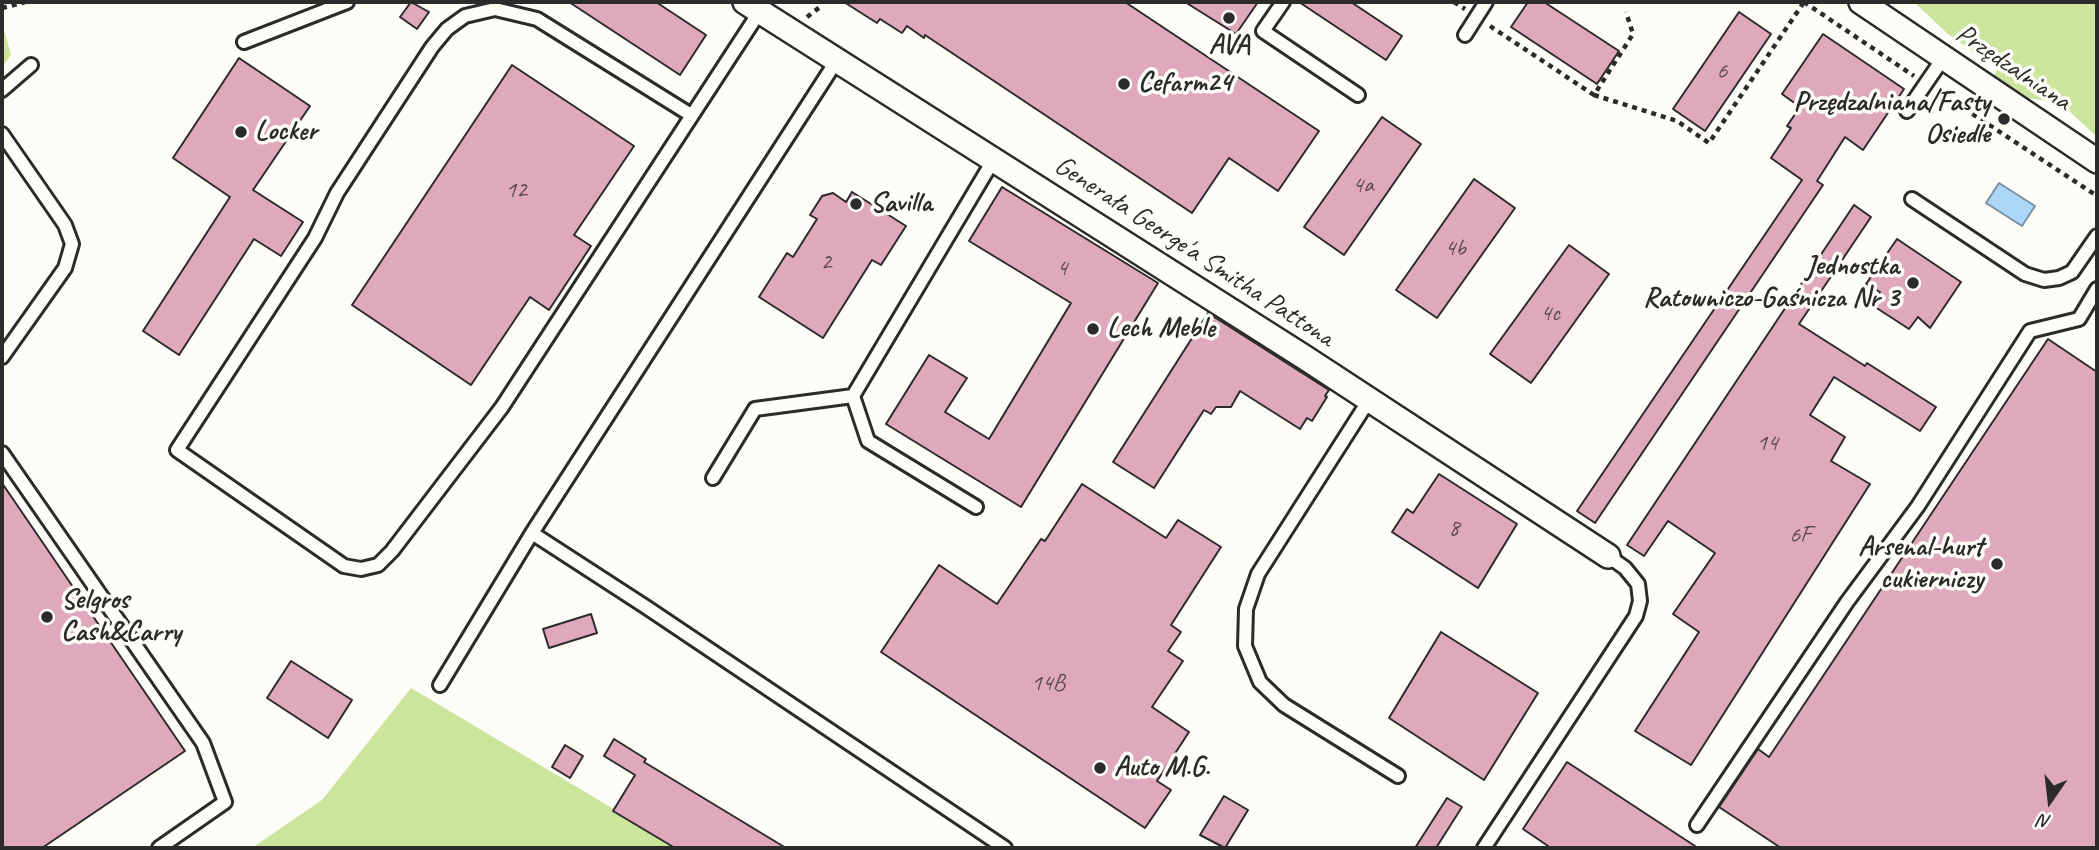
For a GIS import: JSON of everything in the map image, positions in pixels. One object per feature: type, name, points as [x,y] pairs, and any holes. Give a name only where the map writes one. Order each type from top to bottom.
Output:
[{"type":"street","name":"Przędzalniana","points":[[1861,2],[2097,161]]},
{"type":"street","name":"Generała George'a Smitha Pattona","points":[[753,6],[1608,556]]},
{"type":"lane","points":[[244,42],[347,2]]},
{"type":"lane","points":[[1283,2],[1264,31],[1357,95]]},
{"type":"lane","points":[[1465,36],[1486,2]]},
{"type":"lane","points":[[691,115],[537,19],[495,9],[465,16],[447,29],[432,47],[337,193],[315,237],[177,450],[344,566],[361,569],[378,565],[392,551],[502,407],[691,115],[753,6]]},
{"type":"lane","points":[[1907,111],[1944,57]]},
{"type":"lane","points":[[440,685],[532,533],[837,60]]},
{"type":"lane","points":[[2,90],[31,65]]},
{"type":"lane","points":[[2,134],[65,225],[72,244],[65,268],[2,357]]},
{"type":"lane","points":[[976,507],[868,441],[853,396],[994,159]]},
{"type":"lane","points":[[1912,199],[2025,274],[2044,280],[2059,278],[2072,272],[2097,236]]},
{"type":"lane","points":[[1697,825],[1847,603],[1918,506],[2030,331],[2079,318],[2097,289]]},
{"type":"lane","points":[[713,478],[755,409],[853,396]]},
{"type":"lane","points":[[1369,400],[1258,574],[1246,609],[1245,646],[1260,682],[1284,705],[1398,776]]},
{"type":"lane","points":[[2,453],[203,743],[225,802],[159,848]]},
{"type":"lane","points":[[532,533],[1005,848]]},
{"type":"lane","points":[[1484,848],[1636,616],[1640,601],[1638,584],[1625,568],[1608,556]]},
{"type":"path","points":[[2,8],[25,2]]},
{"type":"path","points":[[1483,22],[1594,94],[1677,121],[1709,143],[1804,2],[2097,196]]},
{"type":"path","points":[[810,14],[820,7]]},
{"type":"path","points":[[1594,94],[1633,34],[1626,12]]},
{"type":"green space","points":[[1914,2],[2097,2],[2097,137],[2067,109],[2047,101],[2028,98],[1994,76],[1998,68],[1949,35]]},
{"type":"green space","points":[[2,30],[11,55],[2,67]]},
{"type":"green space","points":[[411,688],[679,848],[252,848],[322,800]]},
{"type":"water","points":[[1999,183],[2035,206],[2022,226],[1986,203]]},
{"type":"building","points":[[411,2],[429,12],[417,29],[400,17]]},
{"type":"building","points":[[569,2],[656,2],[706,35],[680,75]]},
{"type":"building","name":"Cefarm24","points":[[844,2],[1125,2],[1319,131],[1278,191],[1229,158],[1192,213],[925,35],[924,38],[907,26],[902,33],[880,19],[877,23]]},
{"type":"building","name":"AVA","points":[[1185,2],[1258,2],[1236,34]]},
{"type":"building","points":[[1299,2],[1351,2],[1402,36],[1386,60]]},
{"type":"building","points":[[1528,2],[1544,2],[1619,51],[1597,84],[1511,27]]},
{"type":"building","points":[[1739,12],[1771,34],[1705,131],[1673,109]]},
{"type":"building","points":[[1823,34],[1904,89],[1863,150],[1845,137],[1817,181],[1823,185],[1595,523],[1577,511],[1802,180],[1771,158],[1791,128],[1787,126],[1800,107],[1782,94]]},
{"type":"building","points":[[239,58],[310,106],[253,190],[303,222],[281,256],[254,239],[179,355],[143,331],[230,197],[173,158]]},
{"type":"building","points":[[512,65],[634,146],[574,235],[591,246],[549,310],[530,297],[471,385],[352,305]]},
{"type":"building","points":[[1382,117],[1421,144],[1344,255],[1304,227]]},
{"type":"building","points":[[1474,179],[1515,208],[1437,318],[1396,290]]},
{"type":"building","name":"Lech Meble","points":[[1002,187],[1158,283],[1021,507],[886,424],[929,355],[967,378],[945,412],[989,439],[1071,303],[969,241]]},
{"type":"building","points":[[852,192],[906,226],[881,265],[872,260],[823,338],[759,297],[787,253],[793,257],[817,219],[810,215],[822,196],[833,193],[846,202]]},
{"type":"building","points":[[1854,205],[1871,217],[1799,324],[1936,407],[1920,431],[1834,377],[1810,415],[1845,437],[1831,461],[1870,484],[1691,765],[1635,731],[1699,632],[1673,614],[1715,553],[1668,521],[1644,556],[1627,545]]},
{"type":"building","name":"Jednostka Ratowniczo-Gaśnicza Nr 3","points":[[1897,239],[1961,282],[1930,328],[1918,317],[1909,329],[1872,305],[1880,292],[1866,284]]},
{"type":"building","points":[[1569,245],[1609,274],[1531,383],[1490,354]]},
{"type":"building","points":[[1208,313],[1329,390],[1325,396],[1327,397],[1312,421],[1307,418],[1300,429],[1240,391],[1231,407],[1216,407],[1211,414],[1204,410],[1154,488],[1113,462]]},
{"type":"building","name":"Arsenal-hurt cukierniczy","points":[[2048,339],[2097,372],[2097,848],[1781,848],[1719,807],[1758,749],[1769,757]]},
{"type":"building","points":[[1439,474],[1517,524],[1478,588],[1392,532],[1407,509],[1413,513]]},
{"type":"building","name":"Selgros Cash&Carry","points":[[2,483],[185,751],[42,848],[2,848]]},
{"type":"building","points":[[1082,484],[1166,538],[1178,520],[1221,547],[1171,625],[1181,632],[1168,651],[1183,661],[1152,707],[1189,732],[1157,781],[1171,790],[1145,828],[881,652],[939,565],[997,604],[1041,539],[1045,541]]},
{"type":"building","points":[[591,614],[597,633],[549,648],[543,629]]},
{"type":"building","points":[[1441,632],[1538,693],[1484,780],[1389,718]]},
{"type":"building","points":[[291,661],[352,700],[328,738],[267,698]]},
{"type":"building","points":[[614,739],[646,759],[644,762],[786,848],[675,848],[613,811],[635,775],[604,756]]},
{"type":"building","points":[[565,745],[583,756],[570,778],[552,767]]},
{"type":"building","points":[[1567,762],[1698,848],[1551,848],[1523,829]]},
{"type":"building","points":[[1224,796],[1248,810],[1225,848],[1200,835]]},
{"type":"building","points":[[1447,798],[1462,807],[1436,848],[1415,848]]},
{"type":"place","name":"AVA","points":[[1229,18]]},
{"type":"place","name":"Cefarm24","points":[[1124,84]]},
{"type":"place","name":"Przędzalniana/Fasty Osiedle","points":[[2004,119]]},
{"type":"place","name":"Locker","points":[[241,132]]},
{"type":"place","name":"Savilla","points":[[856,204]]},
{"type":"place","name":"Jednostka Ratowniczo-Gaśnicza Nr 3","points":[[1913,283]]},
{"type":"place","name":"Lech Meble","points":[[1093,329]]},
{"type":"place","name":"Arsenal-hurt cukierniczy","points":[[1997,564]]},
{"type":"place","name":"Selgros Cash&Carry","points":[[47,617]]},
{"type":"place","name":"Auto M.G.","points":[[1100,768]]}]
